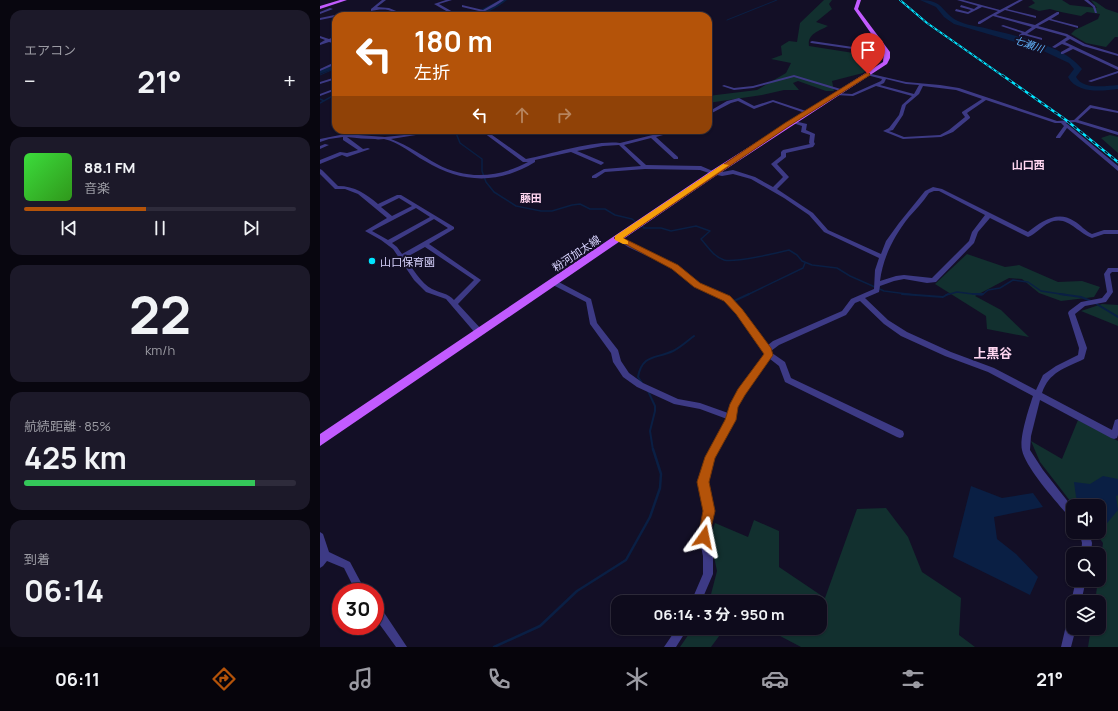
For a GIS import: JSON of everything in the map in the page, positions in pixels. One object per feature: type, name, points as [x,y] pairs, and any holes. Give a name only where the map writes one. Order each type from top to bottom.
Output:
[{"type":"main road","points":[[320,7],[340,0]]},
{"type":"main road","points":[[320,7],[345,0]]},
{"type":"main road","points":[[859,0],[856,9],[887,53]]},
{"type":"main road","name":"粉河加太線","points":[[320,440],[714,173],[868,74],[884,63],[887,58],[887,53]]},
{"type":"street","points":[[369,12],[384,0]]},
{"type":"street","points":[[450,0],[436,4],[451,12]]},
{"type":"street","points":[[480,12],[502,0]]},
{"type":"street","points":[[959,0],[1035,17]]},
{"type":"street","points":[[975,4],[981,0]]},
{"type":"street","points":[[979,23],[1021,0]]},
{"type":"street","points":[[1086,0],[1094,7],[1096,12]]},
{"type":"street","points":[[463,6],[483,11]]},
{"type":"street","points":[[961,6],[975,10]]},
{"type":"street","points":[[956,10],[968,13],[982,6]]},
{"type":"street","points":[[375,8],[388,9],[396,12]]},
{"type":"street","points":[[457,12],[472,8]]},
{"type":"street","points":[[320,13],[331,9]]},
{"type":"street","points":[[1023,34],[1058,13]]},
{"type":"street","points":[[993,15],[1070,37],[1084,44],[1118,55]]},
{"type":"street","points":[[320,20],[332,17]]},
{"type":"street","points":[[1052,17],[1070,21]]},
{"type":"street","points":[[1048,19],[1077,27]]},
{"type":"street","points":[[1003,26],[1041,39]]},
{"type":"street","points":[[1031,30],[1048,34]]},
{"type":"street","points":[[320,37],[332,42]]},
{"type":"street","points":[[818,43],[820,37]]},
{"type":"street","points":[[1054,47],[1070,37]]},
{"type":"street","points":[[320,44],[332,38]]},
{"type":"street","points":[[851,47],[854,41]]},
{"type":"street","points":[[812,42],[887,53]]},
{"type":"street","points":[[1062,42],[1118,69]]},
{"type":"street","points":[[1062,53],[1073,47]]},
{"type":"street","points":[[320,70],[332,65]]},
{"type":"street","points":[[1090,81],[1118,72]]},
{"type":"street","points":[[868,74],[884,79],[945,87],[1062,122],[1075,121],[1118,134]]},
{"type":"street","points":[[724,86],[734,90],[753,87],[794,76],[839,92],[853,95],[883,82],[884,79]]},
{"type":"street","points":[[320,83],[332,79]]},
{"type":"street","points":[[876,85],[914,95]]},
{"type":"street","points":[[921,85],[904,105],[901,115],[891,129],[885,131],[903,138],[941,136],[951,131],[968,117],[964,113],[985,99]]},
{"type":"street","points":[[320,87],[328,92]]},
{"type":"street","points":[[320,95],[332,90]]},
{"type":"street","points":[[712,112],[729,102],[739,99],[754,108],[773,101],[807,112]]},
{"type":"street","points":[[1075,121],[1090,106],[1118,112]]},
{"type":"street","points":[[773,190],[786,177],[774,164],[784,156],[784,151],[811,146],[813,144],[811,143],[813,134],[803,131],[805,125],[792,122]]},
{"type":"street","points":[[1062,122],[1092,145],[1118,169]]},
{"type":"street","points":[[1058,137],[1066,126]]},
{"type":"street","points":[[320,141],[328,137],[345,135],[385,138],[419,134]]},
{"type":"street","points":[[488,134],[525,161],[613,142],[620,144],[646,167]]},
{"type":"street","points":[[620,144],[664,134]]},
{"type":"street","points":[[345,135],[345,139],[360,150]]},
{"type":"street","points":[[653,137],[676,158]]},
{"type":"street","points":[[385,138],[412,150],[428,162],[445,170],[462,175],[488,177],[520,168],[534,160]]},
{"type":"street","points":[[320,148],[327,145]]},
{"type":"street","points":[[320,162],[342,153],[347,155],[368,148]]},
{"type":"street","points":[[572,151],[601,163]]},
{"type":"street","points":[[594,177],[604,171],[646,167],[701,168],[714,173],[722,174],[733,172],[743,174],[786,197],[810,214],[826,231],[883,257]]},
{"type":"street","points":[[320,171],[337,188],[349,187],[361,193],[392,218]]},
{"type":"street","points":[[699,595],[708,574],[708,556],[704,537],[709,511],[703,482],[710,457],[731,417],[733,407],[768,352],[776,343],[815,324],[844,313],[853,301],[877,290],[876,281],[891,237],[907,215],[919,204],[927,192],[940,190],[988,216],[1028,235],[1055,217],[1073,222],[1079,229],[1092,236],[1104,232],[1118,232]]},
{"type":"street","points":[[377,207],[399,196],[452,228],[402,257]]},
{"type":"street","points":[[416,206],[368,231],[388,243],[402,257],[416,278],[428,290],[448,297],[479,332]]},
{"type":"street","points":[[877,285],[897,277],[909,277],[926,281],[934,280],[972,242],[975,232],[988,216]]},
{"type":"street","points":[[388,243],[434,217]]},
{"type":"street","points":[[618,238],[675,267],[697,285],[727,298],[739,311],[768,352],[782,364],[788,380],[900,434]]},
{"type":"street","points":[[425,244],[478,280],[454,304]]},
{"type":"street","points":[[1066,506],[1031,461],[1026,450],[1026,437],[1044,378],[1058,368],[1081,358],[1083,348],[1071,313],[1083,304],[1104,300],[1110,292],[1107,274],[1110,270],[1118,270]]},
{"type":"street","points":[[553,282],[589,301],[594,324],[615,352],[617,362],[626,375],[640,384],[677,402],[700,406],[731,417]]},
{"type":"street","points":[[860,297],[886,322],[904,334],[948,354],[991,370],[1114,435],[1118,422]]},
{"type":"street","points":[[320,537],[323,559],[348,565],[357,583]]},
{"type":"street","points":[[384,622],[402,647]]},
{"type":"street","points":[[669,647],[678,635]]},
{"type":"street","points":[[1066,647],[1069,635]]},
{"type":"green space","points":[[824,0],[832,0],[829,4],[832,9],[816,22],[828,26],[812,36],[809,46],[879,57],[863,73],[832,81],[834,91],[826,91],[798,81],[793,83],[799,90],[784,90],[712,102],[712,96],[757,90],[786,73],[791,63],[771,59],[782,55],[781,46],[789,41],[797,42],[800,23]]},
{"type":"green space","points":[[1032,0],[1062,0],[1070,5],[1097,8],[1091,0],[1096,2],[1106,9],[1118,13],[1118,37],[1115,37],[1106,47],[1086,43],[1071,34],[1075,30],[1098,19],[1100,14],[1087,12],[1081,16],[1050,9],[1039,11],[1028,7],[1035,3]]},
{"type":"green space","points":[[1110,135],[1118,137],[1118,153],[1101,138]]},
{"type":"green space","points":[[967,254],[1005,267],[1019,265],[1058,282],[1082,281],[1100,287],[1094,297],[1061,301],[1039,293],[1022,279],[1009,278],[975,296],[1001,310],[1029,337],[987,329],[986,316],[935,284]]},
{"type":"green space","points":[[1102,304],[1118,305],[1118,326],[1081,311]]},
{"type":"green space","points":[[1078,420],[1118,441],[1118,647],[1088,647],[1090,635],[1106,635],[1106,595],[1096,595],[1097,587],[1106,587],[1106,547],[1102,547],[1103,543],[1100,539],[1106,539],[1106,499],[1069,499],[1040,462],[1031,441],[1062,459]]},
{"type":"green space","points":[[886,508],[908,537],[922,572],[961,598],[959,635],[975,647],[801,647],[778,635],[827,635],[826,595],[857,509]]},
{"type":"green space","points":[[754,520],[779,531],[779,567],[821,595],[711,595],[717,571],[710,538],[715,523],[748,537]]},
{"type":"green space","points":[[688,635],[720,635],[711,647],[680,647]]},
{"type":"water","points":[[1103,476],[1118,479],[1118,495],[1116,496],[1118,510],[1106,524],[1106,499],[1077,499],[1076,497],[1074,482],[1090,484]]},
{"type":"water","points":[[971,486],[1002,498],[1033,493],[1043,507],[994,517],[997,539],[1016,554],[1038,577],[1030,595],[953,557]]},
{"type":"waterway","points":[[483,12],[504,0]]},
{"type":"waterway","points":[[727,20],[777,0]]},
{"type":"waterway","name":"七瀬川","points":[[923,0],[938,6],[946,16],[956,23],[1023,41],[1059,54],[1071,61],[1078,69],[1072,77],[1079,85],[1092,88],[1118,87]]},
{"type":"waterway","points":[[320,72],[332,67]]},
{"type":"waterway","points":[[320,75],[332,70]]},
{"type":"waterway","points":[[324,101],[332,96]]},
{"type":"waterway","points":[[320,99],[324,101]]},
{"type":"waterway","points":[[320,103],[324,101]]},
{"type":"waterway","points":[[456,134],[460,143],[482,159],[482,171],[486,182],[494,192],[516,206],[541,211],[552,211],[580,204],[590,209],[605,209],[615,215],[632,219],[636,222]]},
{"type":"waterway","points":[[642,225],[644,228],[661,228],[671,231],[696,226],[710,231],[701,239],[720,259],[729,261],[746,259],[789,250],[797,255],[802,261],[812,265],[837,268],[850,276],[884,291],[914,295]]},
{"type":"waterway","points":[[747,295],[803,268],[805,263]]},
{"type":"waterway","points":[[982,295],[988,290],[1000,288],[1013,280],[1028,282],[1041,291],[1067,295]]},
{"type":"waterway","points":[[947,295],[957,292],[973,294]]},
{"type":"waterway","points":[[734,301],[749,294]]},
{"type":"waterway","points":[[902,294],[914,295]]},
{"type":"waterway","points":[[973,294],[983,294]]},
{"type":"waterway","points":[[973,294],[981,295]]},
{"type":"waterway","points":[[1060,294],[1067,295]]},
{"type":"waterway","points":[[914,295],[943,297],[947,295]]},
{"type":"waterway","points":[[1067,295],[1081,297],[1091,301]]},
{"type":"waterway","points":[[1095,303],[1118,317]]},
{"type":"waterway","points":[[642,383],[638,377],[640,370],[646,361],[673,351],[694,336]]},
{"type":"waterway","points":[[648,391],[655,406],[650,431],[653,450]]},
{"type":"waterway","points":[[494,647],[540,626],[577,591],[626,560],[650,517],[660,488],[661,474],[653,449]]},
{"type":"railway","points":[[900,0],[927,23],[1003,76]]},
{"type":"railway","points":[[1002,75],[1066,120],[1118,162]]},
{"type":"slow traffic","points":[[625,242],[618,238],[726,165]]},
{"type":"place","name":"山口保育園","points":[[372,261]]},
{"type":"district","name":"山口西","points":[[1028,164]]},
{"type":"district","name":"藤田","points":[[531,197]]},
{"type":"district","name":"上黒谷","points":[[993,353]]},
{"type":"route","points":[[704,537],[709,511],[703,482],[710,457],[730,420],[733,407],[753,374],[769,355],[739,311],[727,298],[697,285],[675,267],[630,246],[618,238],[726,165],[868,74]]}]
